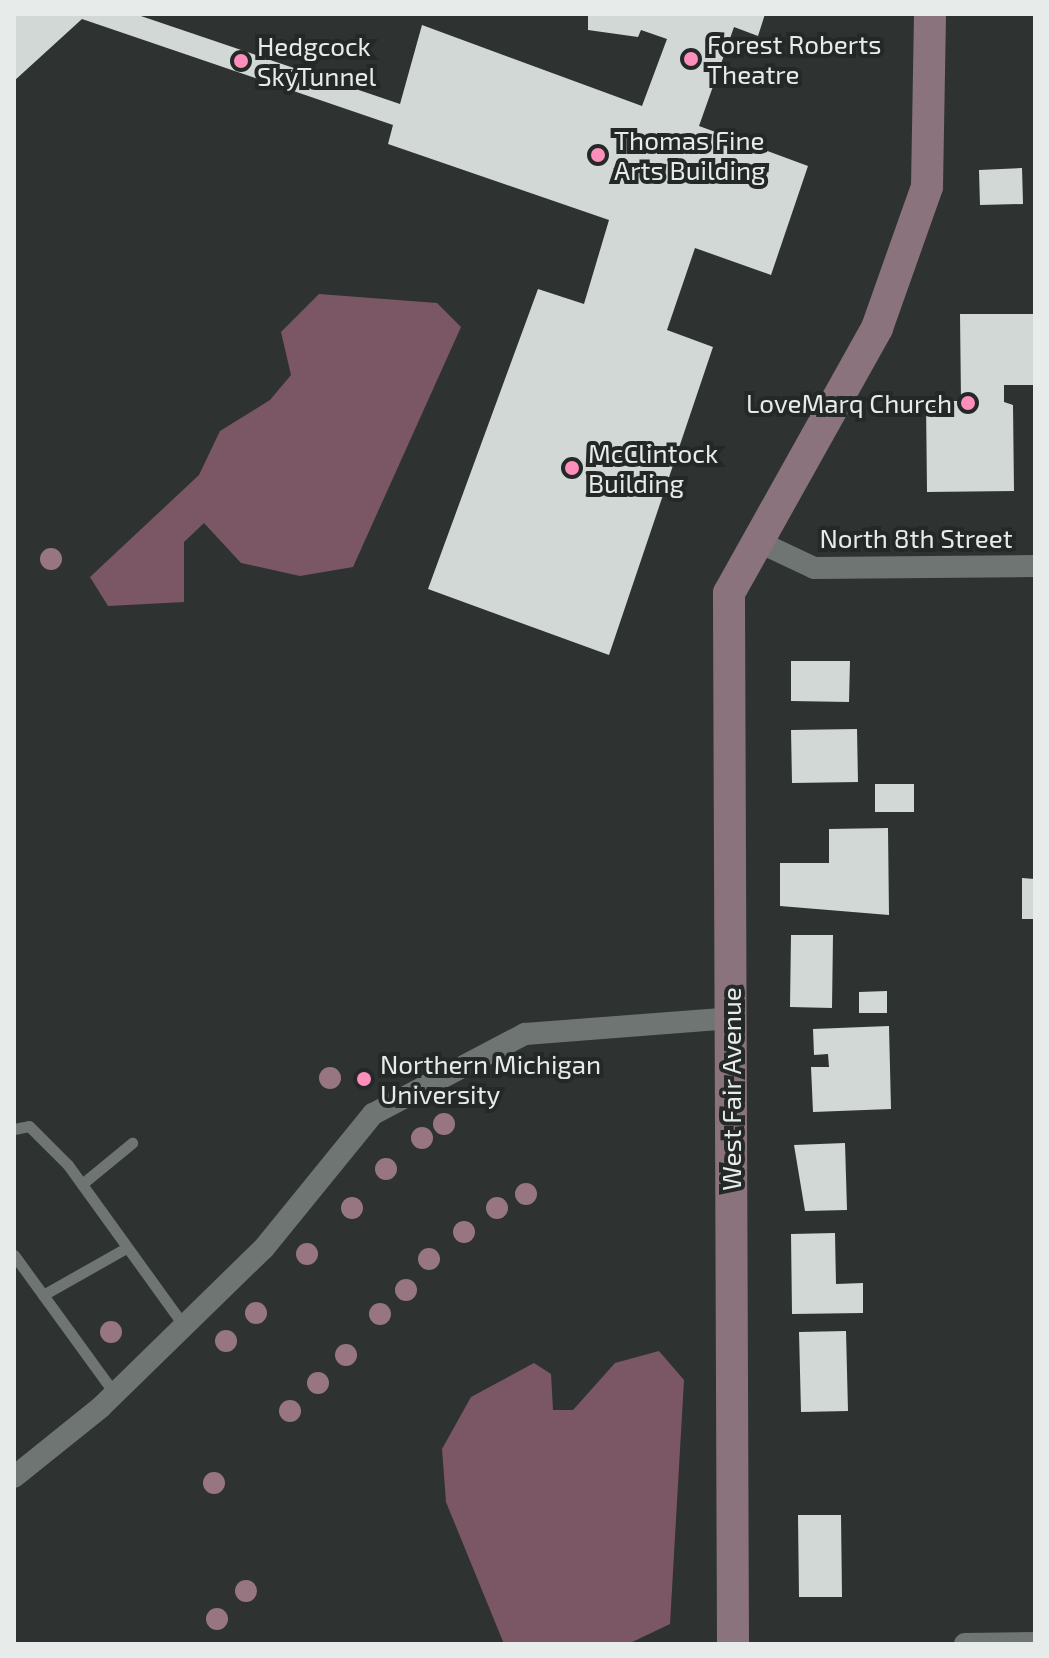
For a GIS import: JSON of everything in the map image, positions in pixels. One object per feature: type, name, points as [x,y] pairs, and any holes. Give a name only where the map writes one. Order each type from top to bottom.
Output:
[{"type":"street","name":"West Fair Avenue","points":[[733,1644],[729,593],[877,328],[927,187],[930,14]]},
{"type":"street","name":"North 8th Street","points":[[757,541],[814,568],[1035,566]]},
{"type":"street","points":[[14,1477],[115,1394],[264,1248],[373,1114],[452,1069],[525,1034],[731,1018]]},
{"type":"street","points":[[965,1644],[1035,1643]]},
{"type":"lane","points":[[14,1129],[29,1126],[82,1184],[185,1327]]},
{"type":"lane","points":[[82,1184],[132,1143]]},
{"type":"lane","points":[[43,1295],[126,1248]]},
{"type":"lane","points":[[14,1255],[115,1394]]},
{"type":"shaded area","points":[[319,294],[437,303],[461,327],[353,567],[300,576],[241,563],[204,523],[184,542],[184,602],[108,606],[90,577],[199,475],[220,431],[270,400],[291,375],[281,332]]},
{"type":"shaded area","points":[[659,1351],[684,1380],[670,1624],[628,1644],[504,1644],[446,1502],[442,1449],[471,1397],[534,1363],[551,1374],[553,1410],[573,1410],[615,1363]]},
{"type":"building","points":[[14,14],[135,14],[400,104],[422,25],[642,106],[667,39],[641,30],[638,37],[588,30],[588,14],[765,14],[758,36],[734,27],[699,126],[808,166],[771,275],[695,248],[667,330],[713,347],[609,655],[428,589],[538,289],[584,304],[609,220],[388,144],[393,125],[82,19],[14,81]]},
{"type":"building","points":[[1022,168],[1023,204],[980,205],[979,170]]},
{"type":"building","name":"LoveMarq Church","points":[[960,314],[1035,314],[1035,385],[1004,385],[1004,402],[1013,405],[1014,491],[927,492],[926,401],[961,401]]},
{"type":"building","points":[[791,661],[850,661],[849,702],[791,701]]},
{"type":"building","points":[[857,729],[858,782],[792,783],[791,730]]},
{"type":"building","points":[[875,784],[914,784],[914,812],[875,812]]},
{"type":"building","points":[[888,828],[889,915],[780,906],[780,863],[829,863],[829,829]]},
{"type":"building","points":[[1022,878],[1035,879],[1035,919],[1022,919]]},
{"type":"building","points":[[791,935],[833,935],[832,1008],[790,1007]]},
{"type":"building","points":[[887,991],[887,1013],[859,1013],[859,992]]},
{"type":"building","points":[[889,1026],[891,1109],[813,1112],[811,1067],[829,1067],[828,1054],[814,1055],[813,1029]]},
{"type":"building","points":[[845,1143],[847,1210],[805,1211],[794,1145]]},
{"type":"building","points":[[835,1233],[836,1284],[863,1283],[863,1313],[792,1314],[791,1234]]},
{"type":"building","points":[[846,1331],[848,1411],[801,1412],[799,1332]]},
{"type":"building","points":[[798,1515],[841,1515],[842,1597],[799,1597]]},
{"type":"place","name":"Forest Roberts Theatre","points":[[691,59]]},
{"type":"place","name":"Hedgcock SkyTunnel","points":[[241,61]]},
{"type":"place","name":"Thomas Fine Arts Building","points":[[598,155]]},
{"type":"place","name":"LoveMarq Church","points":[[968,403]]},
{"type":"place","name":"McClintock Building","points":[[572,468]]},
{"type":"place","name":"Northern Michigan University","points":[[364,1079]]}]
